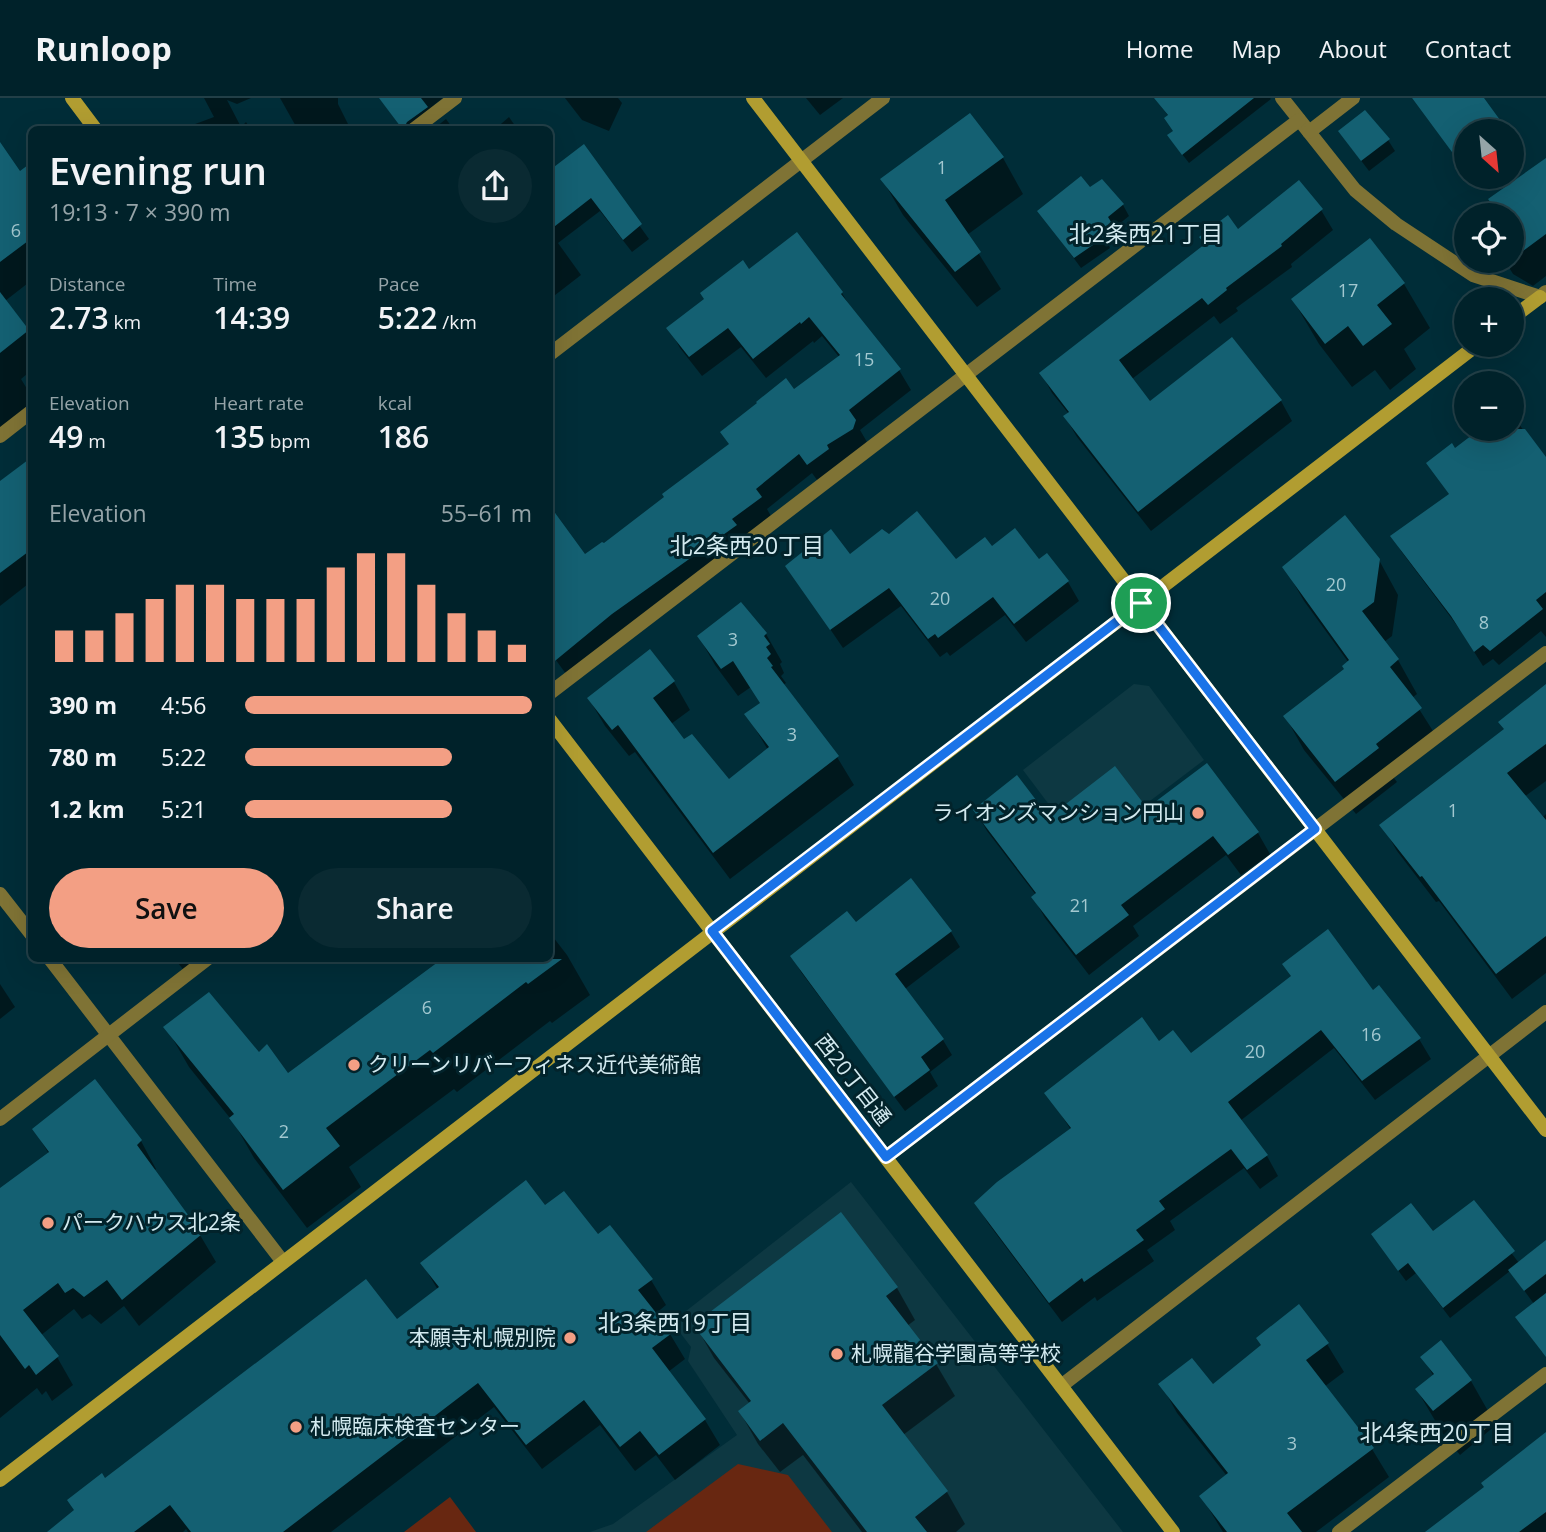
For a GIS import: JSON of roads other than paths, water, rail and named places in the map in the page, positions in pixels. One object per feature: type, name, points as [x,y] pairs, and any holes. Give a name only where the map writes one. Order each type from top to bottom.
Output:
[{"type":"street","points":[[72,98],[93,126]]},
{"type":"street","points":[[418,126],[455,98]]},
{"type":"street","points":[[753,98],[1546,1130]]},
{"type":"street","points":[[553,352],[883,98]]},
{"type":"street","points":[[1282,98],[1355,190],[1396,224],[1473,275],[1543,294]]},
{"type":"street","points":[[553,691],[967,376],[1304,126],[1353,98]]},
{"type":"street","points":[[1524,309],[1543,294]]},
{"type":"street","points":[[0,1479],[1461,357]]},
{"type":"street","points":[[0,436],[28,414]]},
{"type":"street","points":[[886,1157],[1546,653]]},
{"type":"street","name":"西20丁目通","points":[[553,724],[1173,1532]]},
{"type":"street","points":[[0,894],[28,930]]},
{"type":"street","points":[[52,962],[283,1262]]},
{"type":"street","points":[[0,1119],[203,962]]},
{"type":"street","points":[[1061,1386],[1546,1012]]},
{"type":"street","points":[[1339,1532],[1546,1374]]},
{"type":"place","name":"ライオンズマンション円山","points":[[1198,813]]},
{"type":"place","name":"クリーンリバーフィネス近代美術館","points":[[354,1065]]},
{"type":"place","name":"パークハウス北2条","points":[[48,1223]]},
{"type":"place","name":"本願寺札幌別院","points":[[570,1338]]},
{"type":"place","name":"札幌龍谷学園高等学校","points":[[837,1354]]},
{"type":"place","name":"札幌臨床検査センター","points":[[296,1427]]},
{"type":"district","name":"北2条西21丁目","points":[[1146,234]]},
{"type":"district","name":"北2条西20丁目","points":[[747,546]]},
{"type":"district","name":"北3条西19丁目","points":[[675,1323]]},
{"type":"district","name":"北4条西20丁目","points":[[1437,1433]]}]
